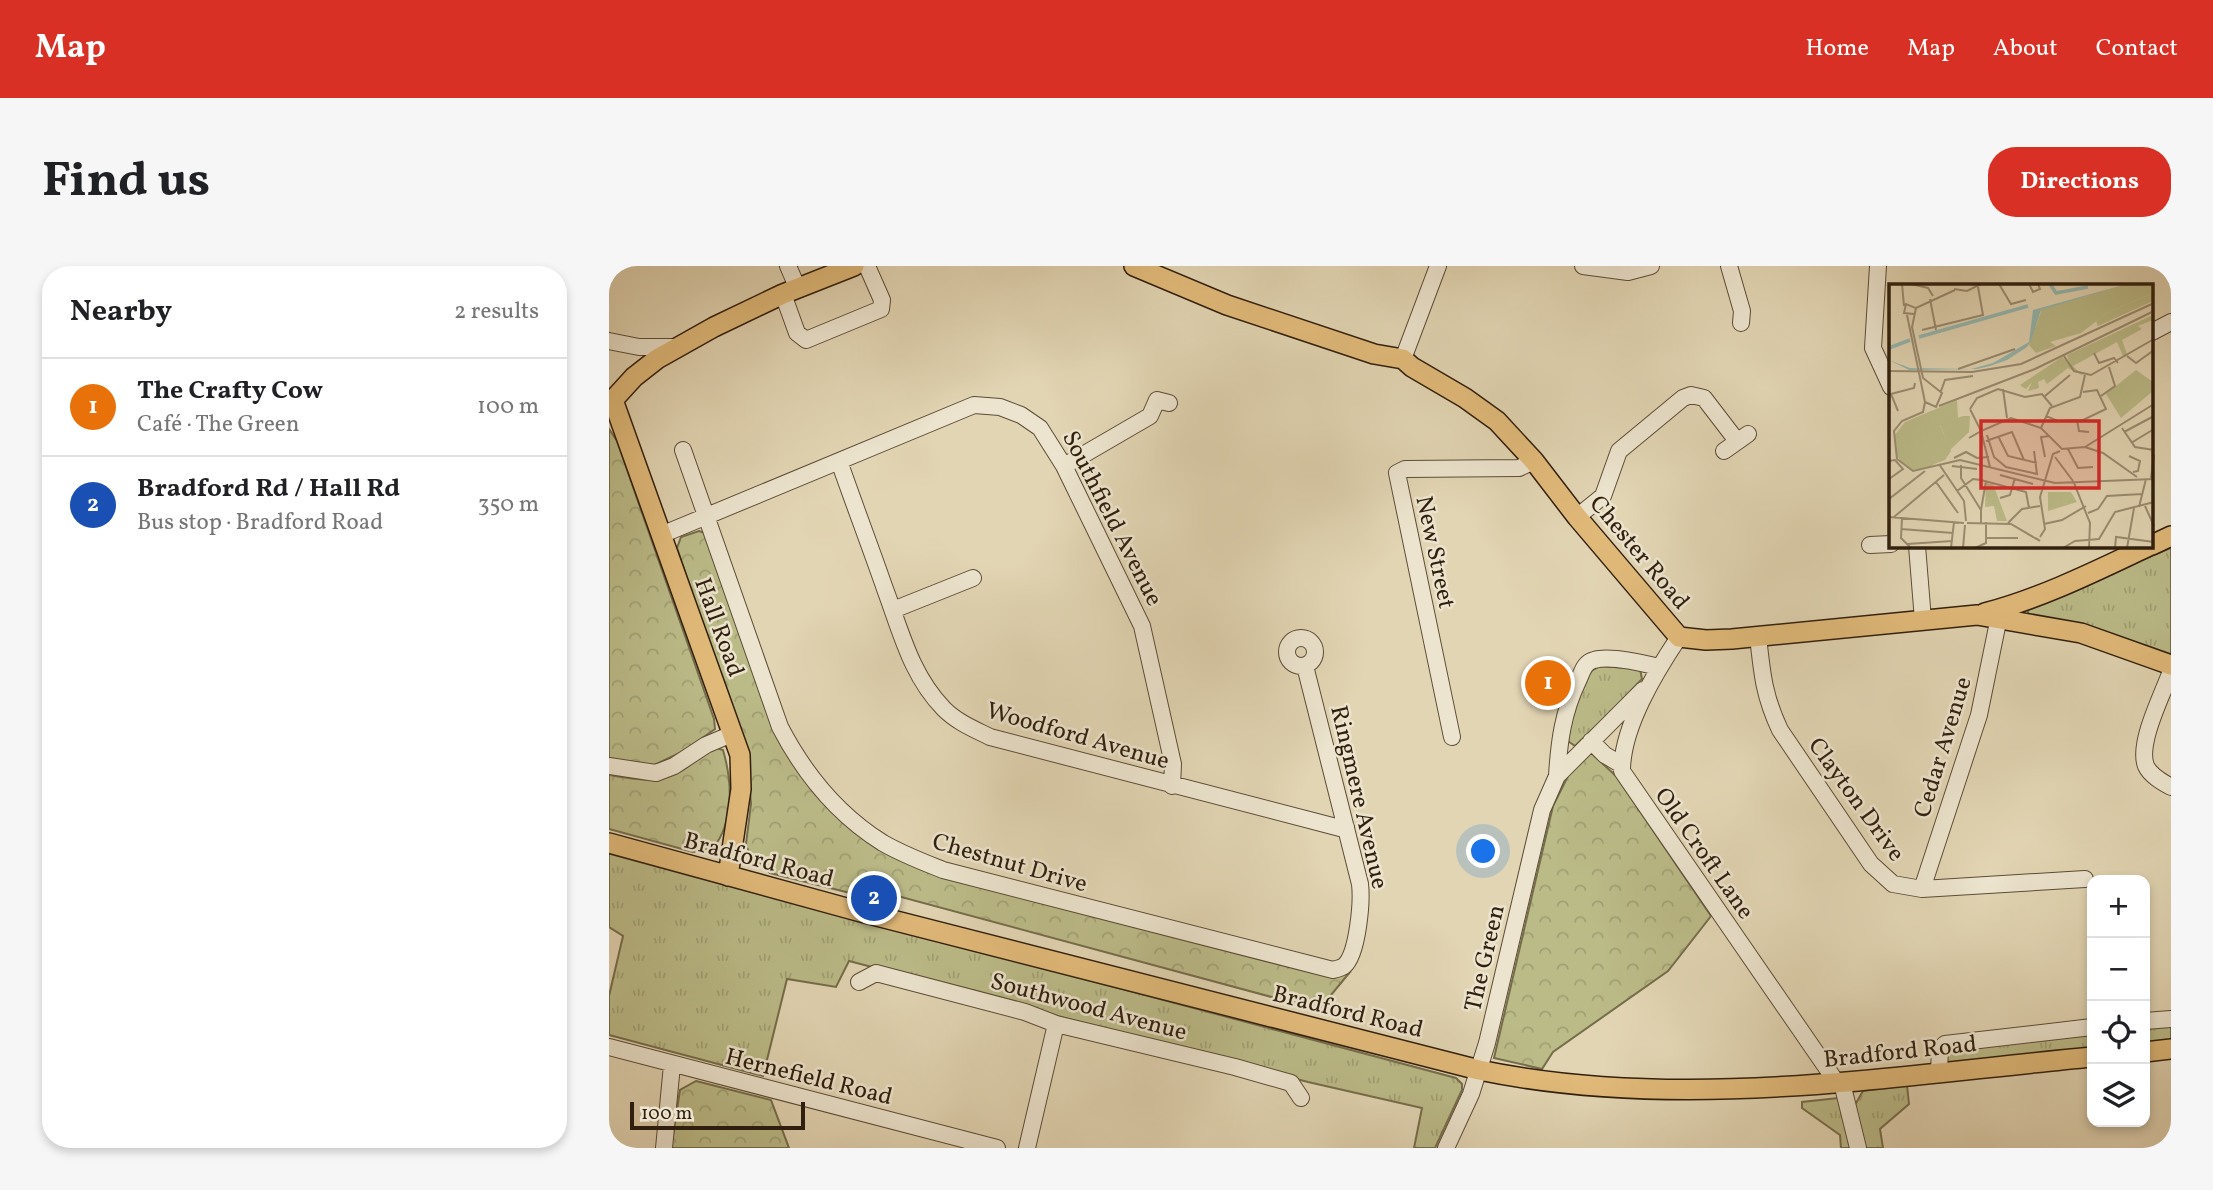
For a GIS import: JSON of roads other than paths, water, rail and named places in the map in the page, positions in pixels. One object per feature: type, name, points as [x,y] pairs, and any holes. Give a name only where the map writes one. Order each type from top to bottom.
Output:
[{"type":"main road","points":[[610,398],[634,377],[677,347],[713,327],[790,291],[854,266]]},
{"type":"main road","name":"Chester Road","points":[[1133,266],[1227,305],[1374,354],[1403,359],[1465,398],[1497,421],[1534,461],[1577,517],[1679,637],[1706,640],[1977,615],[2081,633],[2171,666]]},
{"type":"main road","name":"Hall Road","points":[[610,398],[740,755],[741,789],[728,876]]},
{"type":"main road","points":[[2154,543],[2171,536]]},
{"type":"main road","points":[[1977,615],[2026,601],[2144,548]]},
{"type":"main road","name":"Bradford Road","points":[[609,843],[861,912],[1519,1079],[1583,1086],[1723,1090],[1840,1083],[2087,1057]]},
{"type":"main road","points":[[2150,1051],[2171,1049]]},
{"type":"street","points":[[788,266],[797,333],[806,340],[881,310],[882,300],[867,266]]},
{"type":"street","points":[[1403,359],[1438,266]]},
{"type":"street","points":[[1583,266],[1628,272],[1651,266]]},
{"type":"street","points":[[1729,266],[1746,314]]},
{"type":"street","points":[[1878,266],[1873,348],[1889,383]]},
{"type":"street","points":[[2154,331],[2171,322]]},
{"type":"street","points":[[609,341],[639,347],[677,347]]},
{"type":"street","points":[[1577,517],[1603,496],[1619,451],[1683,398],[1691,395],[1704,397],[1736,442]]},
{"type":"street","points":[[1064,466],[1150,416],[1157,400],[1169,402]]},
{"type":"street","name":"Southfield Avenue","points":[[661,536],[974,405],[1000,407],[1021,415],[1041,428],[1064,466],[1142,626],[1173,765],[1172,786]]},
{"type":"street","name":"Chestnut Drive","points":[[683,450],[780,727],[817,786],[848,818],[885,844],[943,870],[1333,970]]},
{"type":"street","name":"Woodford Avenue","points":[[839,461],[893,610],[902,643],[918,676],[945,710],[967,726],[990,737],[1172,786],[1340,828],[1346,827]]},
{"type":"street","name":"New Street","points":[[1452,737],[1397,473],[1405,469],[1519,468],[1534,461]]},
{"type":"street","points":[[1870,545],[1889,544]]},
{"type":"street","points":[[1917,548],[1923,620]]},
{"type":"street","points":[[893,610],[973,578]]},
{"type":"street","name":"Cedar Avenue","points":[[1922,889],[1979,715],[1999,617]]},
{"type":"street","name":"Clayton Drive","points":[[1758,636],[1763,686],[1780,730],[1880,874],[1893,884],[1922,889],[2085,878]]},
{"type":"street","points":[[1591,741],[1605,755],[1622,765],[1623,751],[1648,685],[1679,637]]},
{"type":"street","name":"The Green","points":[[1557,776],[1559,739],[1567,703],[1587,663],[1595,659],[1639,662],[1659,667]]},
{"type":"street","name":"Ringmere Avenue","points":[[1305,666],[1360,884],[1362,910],[1350,955],[1344,966],[1333,970]]},
{"type":"street","points":[[2171,671],[2144,744],[2144,758],[2149,771],[2171,787]]},
{"type":"street","name":"The Green","points":[[1446,1148],[1479,1070],[1542,810],[1557,776],[1648,685]]},
{"type":"street","points":[[609,766],[656,773],[732,734]]},
{"type":"street","name":"Old Croft Lane","points":[[1622,765],[1624,778],[1840,1083],[1858,1148]]},
{"type":"street","name":"Southwood Avenue","points":[[859,982],[876,973],[1025,1012],[1056,1024],[1235,1067],[1291,1083],[1301,1098]]},
{"type":"street","points":[[2150,1020],[2171,1018]]},
{"type":"street","points":[[1027,1148],[1056,1024]]},
{"type":"street","points":[[1939,1072],[1940,1049],[1945,1044],[2087,1028]]},
{"type":"street","name":"Hernefield Road","points":[[609,1048],[997,1148]]},
{"type":"street","points":[[664,1148],[672,1065]]},
{"type":"place","name":"The Crafty Cow","points":[[1548,683]]},
{"type":"place","name":"Bradford Rd / Hall Rd","points":[[874,898]]}]
